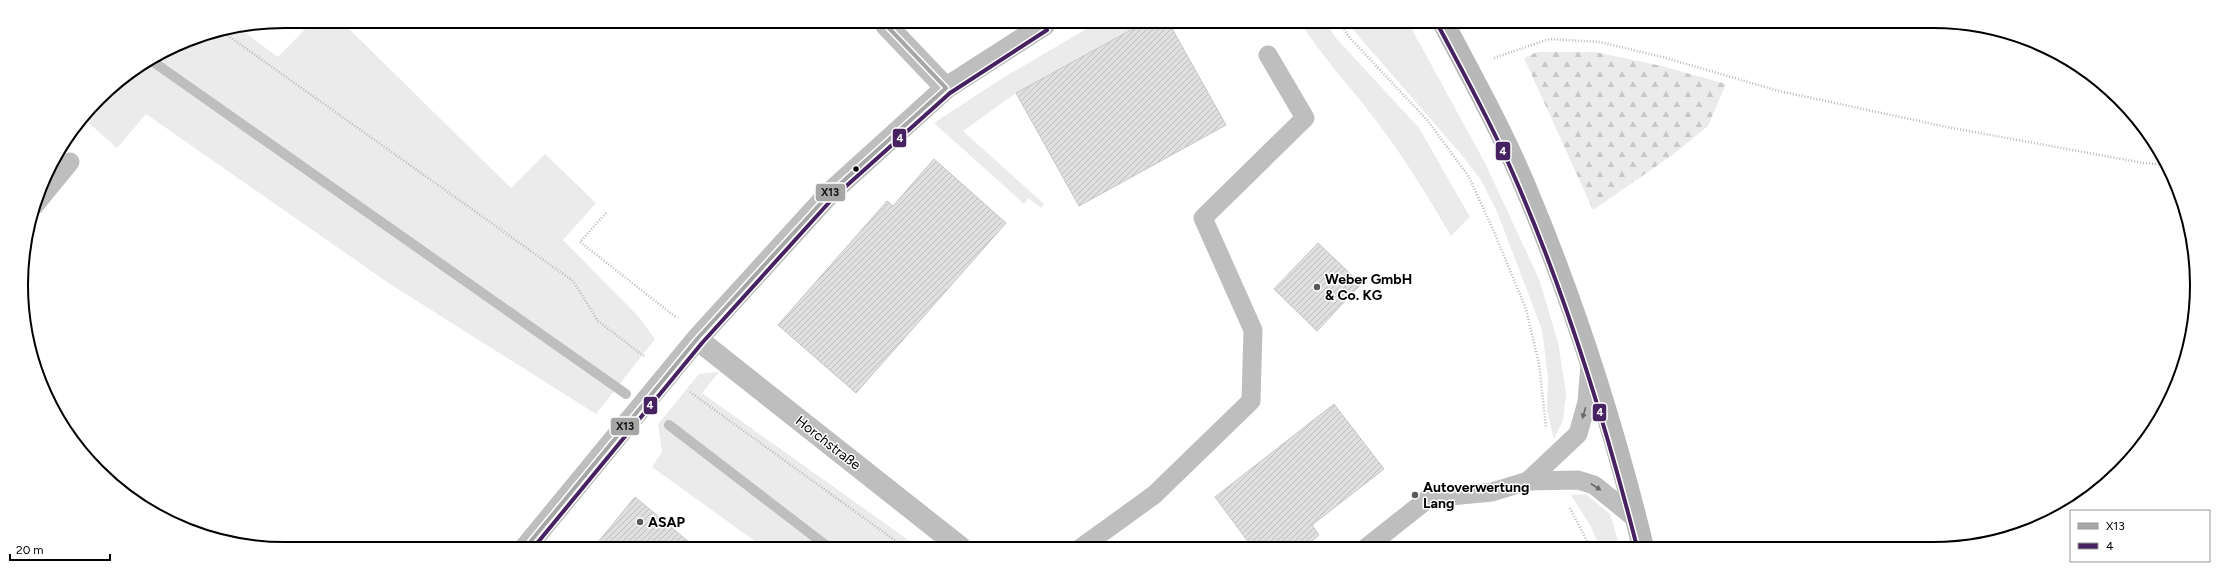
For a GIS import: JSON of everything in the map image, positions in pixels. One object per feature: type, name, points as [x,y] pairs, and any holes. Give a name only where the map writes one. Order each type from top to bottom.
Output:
[{"type":"main road","points":[[1446,28],[1525,185],[1590,360],[1642,542]]},
{"type":"street","points":[[889,28],[946,88]]},
{"type":"street","points":[[530,542],[697,339],[830,193],[946,88],[1039,28]]},
{"type":"street","name":"Horchstraße","points":[[697,339],[954,542]]},
{"type":"lane","points":[[1089,542],[1154,495],[1251,401],[1252,330],[1203,218],[1305,118],[1268,55]]},
{"type":"lane","points":[[47,191],[70,162]]},
{"type":"lane","points":[[1528,481],[1578,434],[1587,402],[1590,360]]},
{"type":"lane","points":[[1373,542],[1430,498],[1492,492],[1528,481],[1578,480],[1594,484],[1636,519]]},
{"type":"path","points":[[1343,28],[1349,37],[1428,121],[1469,177],[1526,309],[1539,364],[1546,429],[1554,457]]},
{"type":"path","points":[[227,35],[573,282],[598,321],[667,375],[897,542]]},
{"type":"path","points":[[1468,69],[1549,39],[1600,42],[1666,58],[1794,94],[1948,127],[2143,163],[2160,164]]},
{"type":"path","points":[[606,213],[580,242],[683,323],[697,339]]},
{"type":"path","points":[[1559,480],[1567,504],[1587,542]]},
{"type":"green space","points":[[306,28],[348,28],[511,188],[545,154],[596,203],[563,240],[638,316],[655,339],[596,414],[390,284],[146,114],[117,148],[87,122],[103,103],[129,81],[156,62],[202,42],[243,31],[278,57]]},
{"type":"green space","points":[[1088,28],[1135,28],[1016,93],[963,131],[1044,204],[1041,208],[1028,198],[1024,204],[934,123],[1001,79]]},
{"type":"green space","points":[[1304,28],[1330,28],[1336,38],[1419,128],[1470,217],[1451,236],[1392,143]]},
{"type":"green space","points":[[1351,28],[1411,28],[1485,163],[1539,279],[1558,342],[1566,393],[1563,420],[1554,439],[1547,411],[1548,378],[1542,330],[1498,214],[1481,180],[1461,154]]},
{"type":"green space","points":[[1537,52],[1595,52],[1662,66],[1726,84],[1708,126],[1671,156],[1593,210],[1524,58]]},
{"type":"green space","points":[[719,372],[702,393],[911,542],[756,542],[652,467],[662,452],[658,424],[699,374]]},
{"type":"green space","points":[[1586,494],[1610,514],[1618,542],[1598,542],[1590,525],[1571,495]]},
{"type":"building","points":[[1135,28],[1172,28],[1226,125],[1079,206],[1016,93]]},
{"type":"building","points":[[934,159],[1006,223],[856,393],[778,325],[887,201],[893,206]]},
{"type":"building","name":"Weber GmbH & Co. KG","points":[[1318,243],[1361,284],[1317,331],[1274,289]]},
{"type":"building","points":[[1334,404],[1384,469],[1312,525],[1319,535],[1311,542],[1248,542],[1215,497]]},
{"type":"building","name":"ASAP","points":[[635,497],[689,542],[598,542]]},
{"type":"waterway","points":[[155,63],[626,394]]},
{"type":"waterway","points":[[669,425],[821,542]]},
{"type":"transit line","name":"X13","points":[[889,28],[946,88]]},
{"type":"transit line","name":"4","points":[[1440,28],[1503,151],[1549,261],[1597,403],[1636,542]]},
{"type":"transit line","name":"4","points":[[538,542],[702,343],[834,197],[950,93],[1047,30]]},
{"type":"transit line","name":"X13","points":[[530,542],[697,339],[830,193],[946,88]]},
{"type":"place","name":"Weber GmbH & Co. KG","points":[[1317,287]]},
{"type":"place","name":"Autoverwertung Lang","points":[[1415,495]]},
{"type":"place","name":"ASAP","points":[[640,522]]}]
